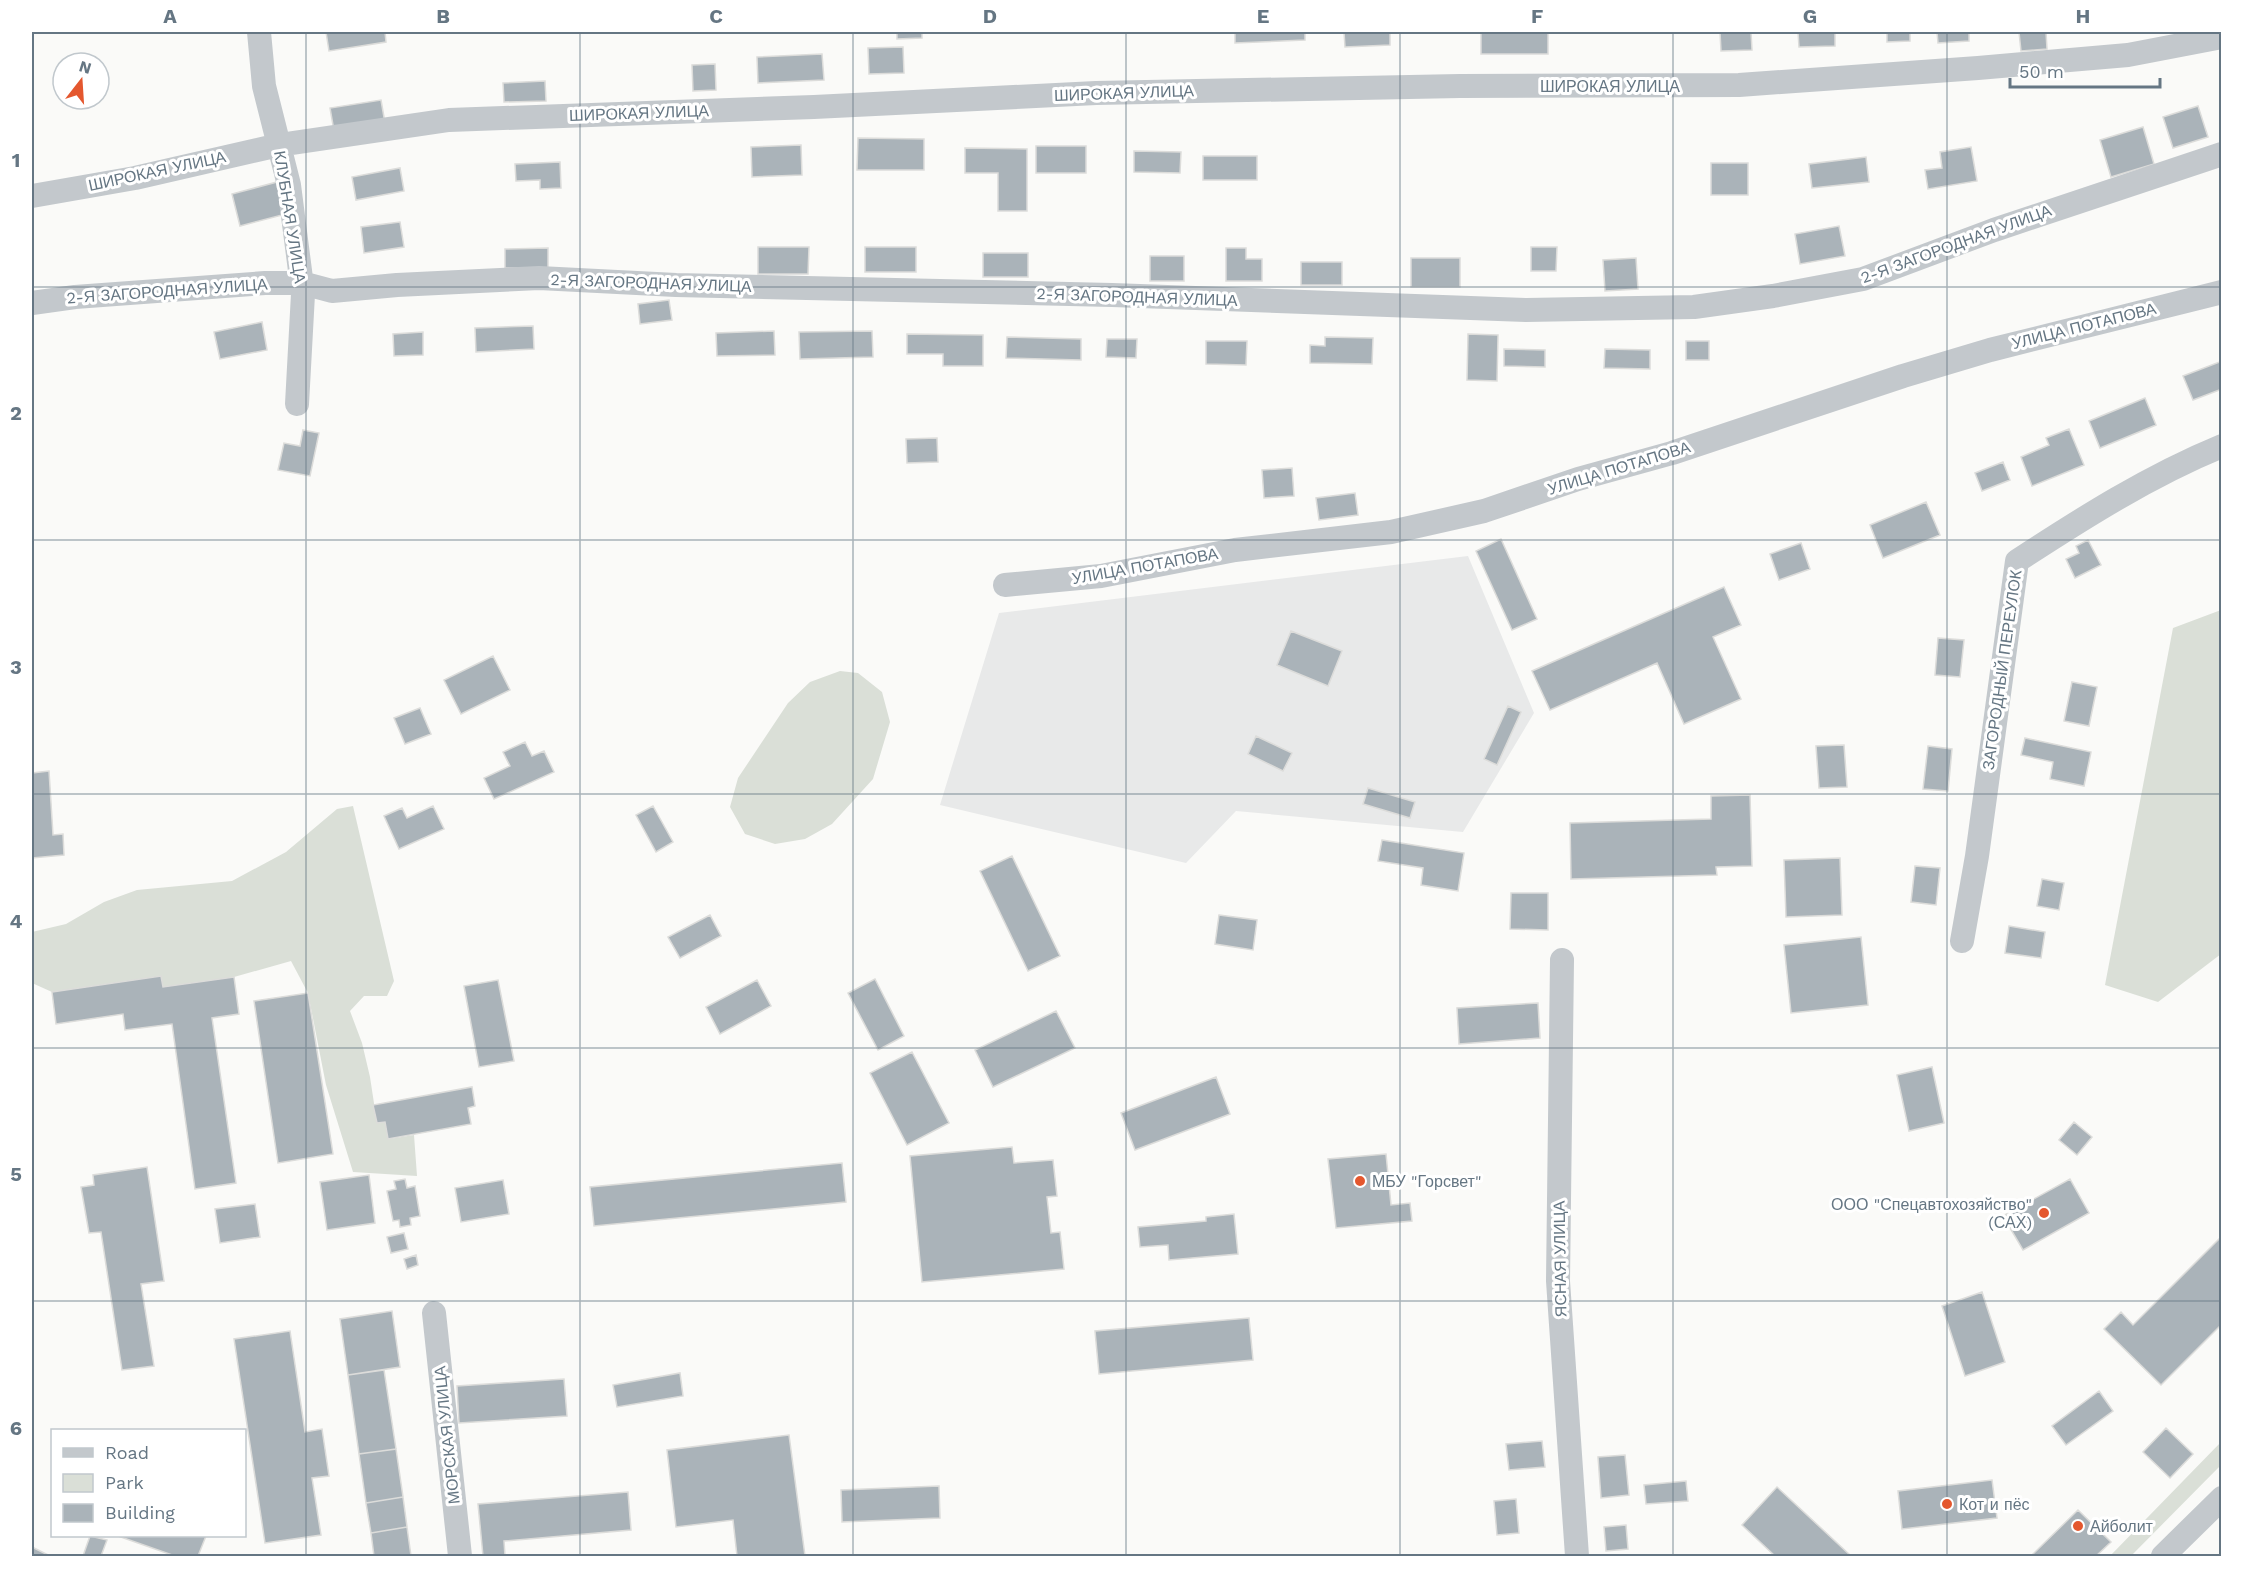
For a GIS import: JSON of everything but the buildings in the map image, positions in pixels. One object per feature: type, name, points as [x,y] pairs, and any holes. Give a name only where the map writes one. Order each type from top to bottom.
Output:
[{"type":"street","name":"КЛУБНАЯ УЛИЦА","points":[[260,32],[264,86],[289,185],[302,283],[297,404]]},
{"type":"street","name":"ШИРОКАЯ УЛИЦА","points":[[32,196],[135,178],[279,145],[449,120],[1096,93],[1460,86],[1739,85],[2128,55],[2222,37]]},
{"type":"street","name":"2-Я ЗАГОРОДНАЯ УЛИЦА","points":[[32,303],[75,297],[265,283],[302,283],[332,291],[398,285],[539,278],[676,285],[1112,295],[1526,310],[1694,307],[1773,296],[1863,279],[1994,230],[2222,154]]},
{"type":"street","name":"УЛИЦА ПОТАПОВА","points":[[1005,585],[1101,576],[1235,550],[1391,531],[1485,511],[1578,479],[1672,453],[1903,375],[1990,350],[2222,292]]},
{"type":"street","name":"ЗАГОРОДНЫЙ ПЕРЕУЛОК","points":[[1962,940],[1977,856],[2017,561],[2078,521],[2169,470],[2222,446]]},
{"type":"street","name":"ЯСНАЯ УЛИЦА","points":[[1562,960],[1558,1281],[1577,1557]]},
{"type":"street","name":"МОРСКАЯ УЛИЦА","points":[[434,1313],[460,1557]]},
{"type":"street","points":[[2163,1557],[2222,1498]]},
{"type":"shaded area","points":[[1468,556],[1534,713],[1463,832],[1236,811],[1186,863],[940,805],[999,613]]},
{"type":"green space","points":[[2221,610],[2221,954],[2158,1002],[2105,985],[2173,628]]},
{"type":"green space","points":[[840,671],[858,673],[882,692],[890,722],[873,779],[832,824],[805,839],[775,844],[745,834],[730,807],[738,778],[788,703],[810,682]]},
{"type":"green space","points":[[353,806],[394,981],[387,996],[364,996],[350,1011],[362,1043],[377,1123],[385,1122],[389,1139],[414,1135],[417,1176],[353,1172],[326,1085],[308,993],[291,961],[234,977],[163,987],[161,977],[52,992],[32,983],[32,932],[66,924],[104,902],[137,890],[232,881],[286,852],[337,809]]},
{"type":"green space","points":[[2221,1442],[2221,1465],[2131,1556],[2110,1556]]},
{"type":"place","name":"МБУ \"Горсвет\"","points":[[1360,1181]]},
{"type":"place","name":"ООО \"Спецавтохозяйство\" (САХ)","points":[[2044,1213]]},
{"type":"place","name":"Кот и пёс","points":[[1947,1504]]},
{"type":"place","name":"Айболит","points":[[2078,1526]]}]
